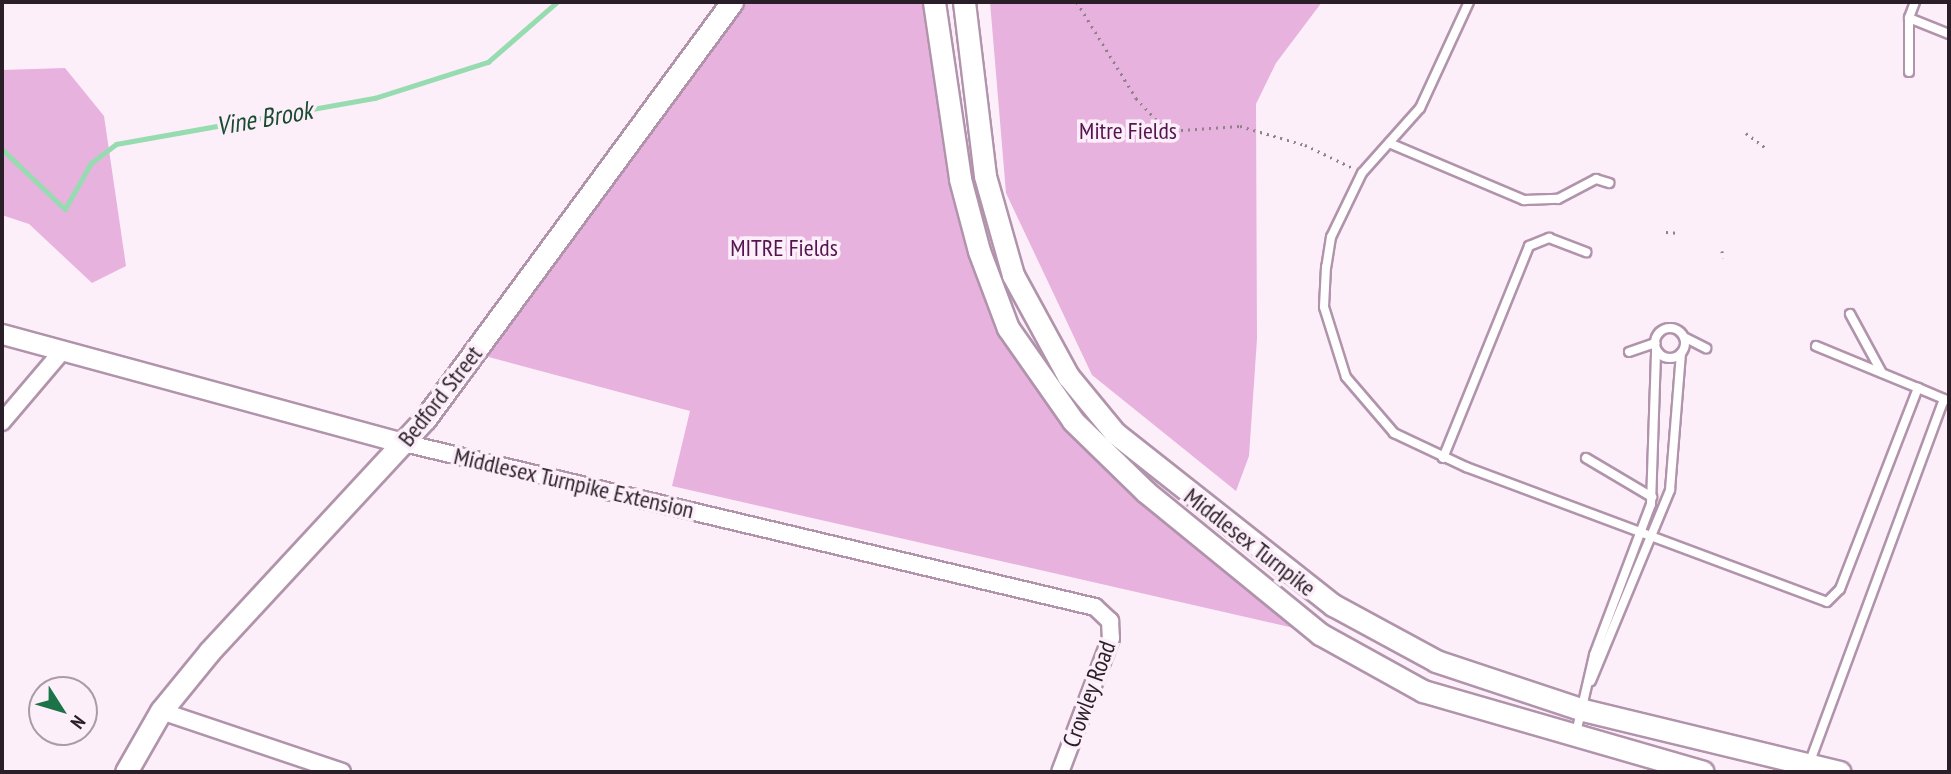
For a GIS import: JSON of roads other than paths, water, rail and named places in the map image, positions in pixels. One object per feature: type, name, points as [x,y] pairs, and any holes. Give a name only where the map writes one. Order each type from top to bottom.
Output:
[{"type":"main road","name":"Bedford Street","points":[[126,772],[161,711],[404,443],[732,2]]},
{"type":"main road","name":"Middlesex Turnpike","points":[[934,2],[960,179],[979,251],[1008,328],[1073,421],[1146,492],[1320,634],[1423,691],[1574,739],[1703,772]]},
{"type":"main road","name":"Middlesex Turnpike","points":[[964,2],[985,176],[1013,275],[1068,376],[1115,433],[1333,606],[1436,661],[1583,710],[1807,769],[1840,772]]},
{"type":"street","name":"Middlesex Turnpike Extension","points":[[2,334],[404,443],[966,574],[1106,616]]},
{"type":"street","points":[[2,422],[63,351]]},
{"type":"street","name":"Crowley Road","points":[[1060,772],[1111,638],[1106,616]]},
{"type":"street","points":[[161,711],[342,772]]},
{"type":"lane","points":[[1469,2],[1440,76],[1389,143],[1362,173],[1331,237],[1326,267],[1331,340],[1367,407],[1394,433],[1443,458],[1652,539],[1826,602],[1840,589],[1918,388]]},
{"type":"lane","points":[[1909,72],[1909,18],[1915,2]]},
{"type":"lane","points":[[1909,18],[1949,34]]},
{"type":"lane","points":[[1389,143],[1524,200],[1558,199],[1595,179],[1609,183]]},
{"type":"lane","points":[[1443,458],[1529,246],[1549,237],[1586,251]]},
{"type":"lane","points":[[1850,314],[1882,373]]},
{"type":"lane","points":[[1574,739],[1651,497],[1655,347],[1667,328],[1706,348]]},
{"type":"lane","points":[[1590,683],[1652,539],[1670,490],[1684,337]]},
{"type":"lane","points":[[1807,769],[1947,400],[1816,346]]},
{"type":"lane","points":[[1629,352],[1655,347]]},
{"type":"lane","points":[[1655,347],[1668,358],[1681,353]]},
{"type":"lane","points":[[1586,458],[1651,497]]},
{"type":"waterway","name":"Vine Brook","points":[[2,149],[65,209],[91,163],[116,144],[375,98],[488,62],[557,2]]},
{"type":"park label","name":"Mitre Fields","points":[[1128,131]]},
{"type":"park label","name":"MITRE Fields","points":[[784,248]]}]
